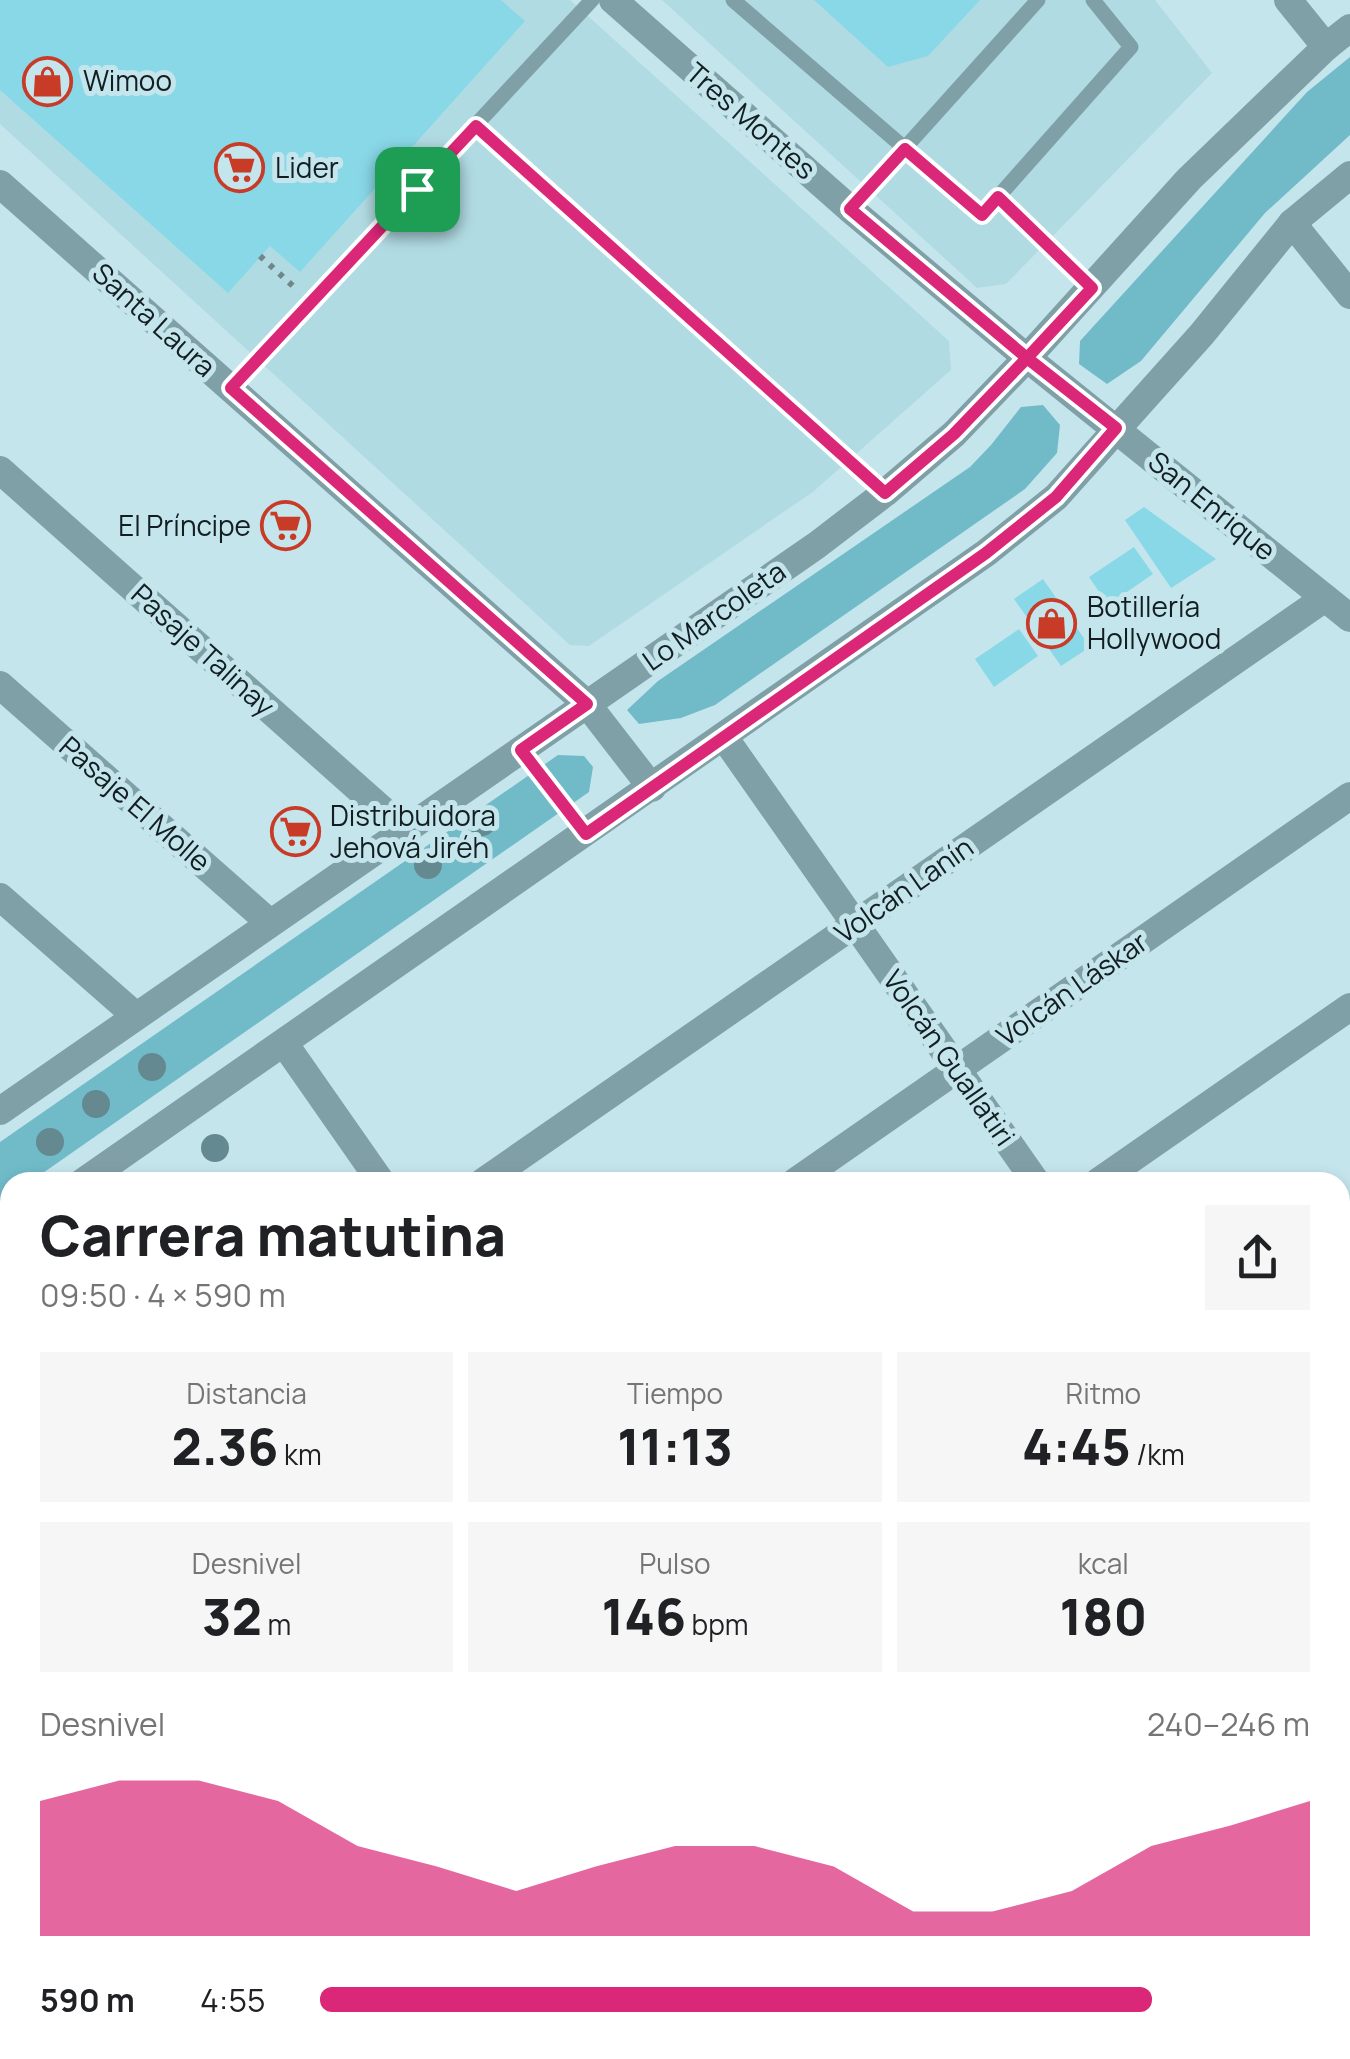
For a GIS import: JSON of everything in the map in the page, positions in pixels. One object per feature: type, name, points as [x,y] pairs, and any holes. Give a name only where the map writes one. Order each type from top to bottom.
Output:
[{"type":"street","points":[[1288,0],[1326,48]]},
{"type":"street","name":"Tres Montes","points":[[625,4],[850,209],[1027,358]]},
{"type":"street","name":"Lo Marcoleta","points":[[0,1111],[817,545],[885,493],[954,434],[1188,179],[1350,28]]},
{"type":"street","points":[[97,1172],[986,553],[1056,497],[1202,334],[1292,224],[1350,175]]},
{"type":"street","name":"Santa Laura","points":[[0,184],[587,704],[652,788]]},
{"type":"street","points":[[1292,224],[1350,295]]},
{"type":"street","name":"San Enrique","points":[[1027,358],[1350,618]]},
{"type":"street","name":"Pasaje Talinay","points":[[0,470],[406,830]]},
{"type":"street","name":"Volcán Lanín","points":[[497,1172],[1325,598]]},
{"type":"street","name":"Pasaje El Molle","points":[[0,685],[270,923]]},
{"type":"street","name":"Volcán Guallatiri","points":[[724,737],[1029,1172]]},
{"type":"street","name":"Volcán Láskar","points":[[809,1172],[1350,796]]},
{"type":"street","points":[[0,897],[136,1016]]},
{"type":"street","points":[[1112,1172],[1350,1007]]},
{"type":"street","points":[[284,1043],[374,1172]]},
{"type":"lane","points":[[231,388],[592,0]]},
{"type":"lane","points":[[733,0],[982,215],[1131,48],[1093,0]]},
{"type":"lane","points":[[850,209],[1038,0]]},
{"type":"lane","points":[[476,126],[885,493]]},
{"type":"lane","points":[[998,197],[1092,288]]},
{"type":"path","points":[[260,256],[293,286]]},
{"type":"path","points":[[521,750],[586,834]]},
{"type":"shaded area","points":[[0,0],[570,0],[949,341],[951,370],[814,491],[589,646],[570,645],[0,124]]},
{"type":"shaded area","points":[[662,0],[1155,0],[1212,73],[1006,284],[977,288]]},
{"type":"shaded area","points":[[1350,57],[1350,135],[1265,213],[1141,361],[1107,384],[1079,364],[1080,341],[1307,92]]},
{"type":"shaded area","points":[[1043,405],[1060,425],[1057,453],[1025,489],[715,705],[681,718],[639,724],[627,710],[658,681],[970,467],[1021,407]]},
{"type":"shaded area","points":[[558,755],[584,756],[593,767],[589,792],[44,1172],[0,1172],[0,1142]]},
{"type":"building","name":"Lider","points":[[0,0],[501,0],[525,21],[300,272],[270,246],[228,293],[0,90]]},
{"type":"building","points":[[814,0],[980,0],[928,56],[888,67]]},
{"type":"building","points":[[1144,507],[1216,559],[1171,588],[1125,520]]},
{"type":"building","points":[[1134,547],[1153,574],[1108,605],[1089,577]]},
{"type":"building","name":"Botillería Hollywood","points":[[1043,579],[1090,647],[1061,666],[1014,599]]},
{"type":"building","points":[[1019,629],[1038,656],[994,687],[975,659]]},
{"type":"place","name":"Wimoo","points":[[48,81]]},
{"type":"place","name":"Lider","points":[[240,168]]},
{"type":"place","name":"El Príncipe","points":[[286,526]]},
{"type":"place","name":"Botillería Hollywood","points":[[1052,623]]},
{"type":"place","name":"Distribuidora Jehová Jiréh","points":[[295,832]]},
{"type":"route","points":[[417,189],[231,388],[587,704],[521,750],[586,834],[986,553],[1056,497],[1116,428],[1027,358],[1092,288],[998,197],[982,215],[905,149],[850,209],[1027,358],[954,434],[885,493],[476,126],[417,189]]}]
